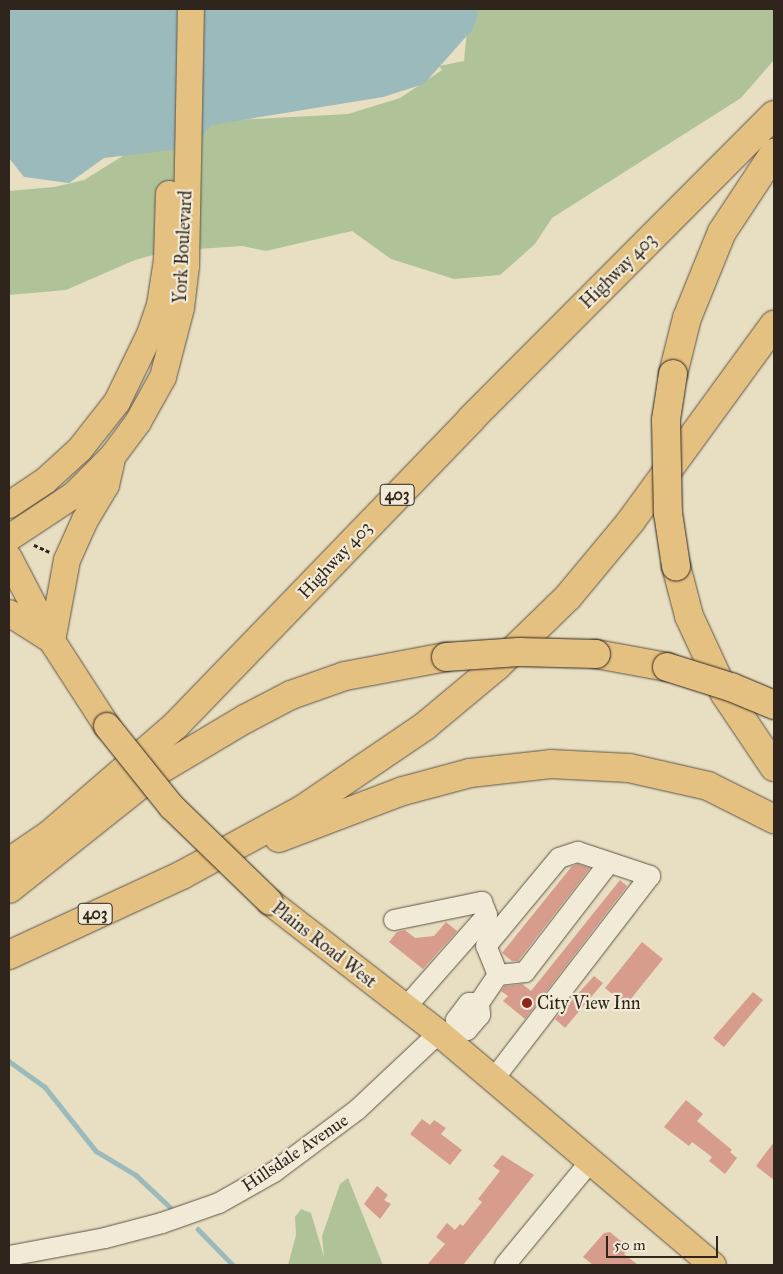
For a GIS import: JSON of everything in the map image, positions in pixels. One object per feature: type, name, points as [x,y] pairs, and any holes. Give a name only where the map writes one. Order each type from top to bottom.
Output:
[{"type":"highway","name":"Highway 403","points":[[9,862],[49,835],[176,725],[471,419],[774,115]]},
{"type":"highway","points":[[774,153],[722,232],[687,318],[673,374],[666,420],[668,513],[676,566],[689,616],[725,694],[774,767]]},
{"type":"highway","name":"403","points":[[9,955],[182,875],[303,809],[426,726],[497,666],[568,597],[632,521],[774,325]]},
{"type":"highway","points":[[9,889],[156,772],[245,719],[292,695],[345,676],[446,657],[520,652],[596,654],[667,667],[731,687],[774,705]]},
{"type":"highway","points":[[182,875],[403,791],[470,774],[551,764],[629,768],[708,786],[774,819]]},
{"type":"main road","name":"York Boulevard","points":[[20,541],[74,495],[112,457],[138,422],[163,377],[181,308],[176,263],[174,9]]},
{"type":"main road","name":"York Boulevard","points":[[9,505],[45,481],[80,449],[117,402],[152,328],[176,263],[191,9]]},
{"type":"main road","points":[[9,613],[52,641],[67,560],[85,520],[106,485],[112,457]]},
{"type":"main road","name":"Plains Road West","points":[[9,558],[52,641],[107,726],[172,807],[270,902],[406,1008],[448,1034],[493,1080],[589,1163],[713,1265]]},
{"type":"street","points":[[493,1080],[650,876],[578,852],[558,858],[486,946],[498,975],[525,972],[609,863]]},
{"type":"street","points":[[394,920],[482,902],[487,915],[406,1008]]},
{"type":"street","name":"Hillsdale Avenue","points":[[9,1256],[106,1238],[162,1223],[219,1203],[274,1172],[357,1110],[448,1034],[467,1030],[480,1014],[479,1003],[498,975]]},
{"type":"street","points":[[505,1265],[589,1163]]},
{"type":"path","points":[[20,541],[67,560]]},
{"type":"green space","points":[[469,9],[774,9],[774,60],[741,98],[552,218],[535,244],[500,275],[454,279],[391,259],[352,231],[266,251],[242,246],[168,251],[135,260],[66,290],[9,295],[9,191],[54,187],[84,180],[176,123],[348,114],[400,98],[442,70],[439,66],[464,61]]},
{"type":"green space","points":[[348,1178],[383,1265],[288,1265],[296,1235],[295,1217],[301,1209],[311,1213],[324,1257],[322,1236],[340,1184]]},
{"type":"water","points":[[9,9],[476,9],[478,16],[472,30],[424,84],[383,97],[212,125],[189,148],[104,158],[69,183],[24,177],[9,158]]},
{"type":"building","points":[[578,864],[590,868],[518,961],[512,961],[502,953],[572,866]]},
{"type":"building","points":[[620,880],[627,886],[525,1019],[503,1001],[508,996],[501,991],[505,986],[522,984],[531,991]]},
{"type":"building","points":[[446,922],[457,931],[423,969],[389,942],[397,932],[405,930],[415,938],[434,936]]},
{"type":"building","points":[[642,942],[663,959],[626,1005],[605,988]]},
{"type":"building","points":[[594,976],[603,983],[565,1028],[555,1019]]},
{"type":"building","points":[[753,992],[763,1000],[724,1047],[713,1038]]},
{"type":"building","points":[[686,1100],[703,1114],[697,1121],[732,1150],[730,1152],[737,1158],[725,1174],[709,1161],[712,1157],[692,1142],[689,1146],[664,1127]]},
{"type":"building","points":[[422,1119],[430,1125],[434,1120],[446,1128],[441,1134],[462,1150],[450,1165],[410,1134]]},
{"type":"building","points":[[774,1142],[774,1180],[756,1166]]},
{"type":"building","points":[[502,1155],[534,1175],[463,1265],[427,1265],[445,1244],[436,1237],[447,1223],[455,1230],[460,1224],[463,1226],[482,1202],[478,1199],[500,1171],[493,1166]]},
{"type":"building","points":[[377,1186],[388,1195],[384,1200],[391,1204],[380,1219],[364,1204]]},
{"type":"building","points":[[610,1232],[629,1248],[624,1254],[638,1265],[593,1265],[583,1257],[604,1233]]},
{"type":"waterway","points":[[9,1061],[45,1087],[96,1151],[136,1175],[170,1207]]},
{"type":"waterway","points":[[198,1229],[233,1265]]},
{"type":"place","name":"City View Inn","points":[[527,1003]]}]
